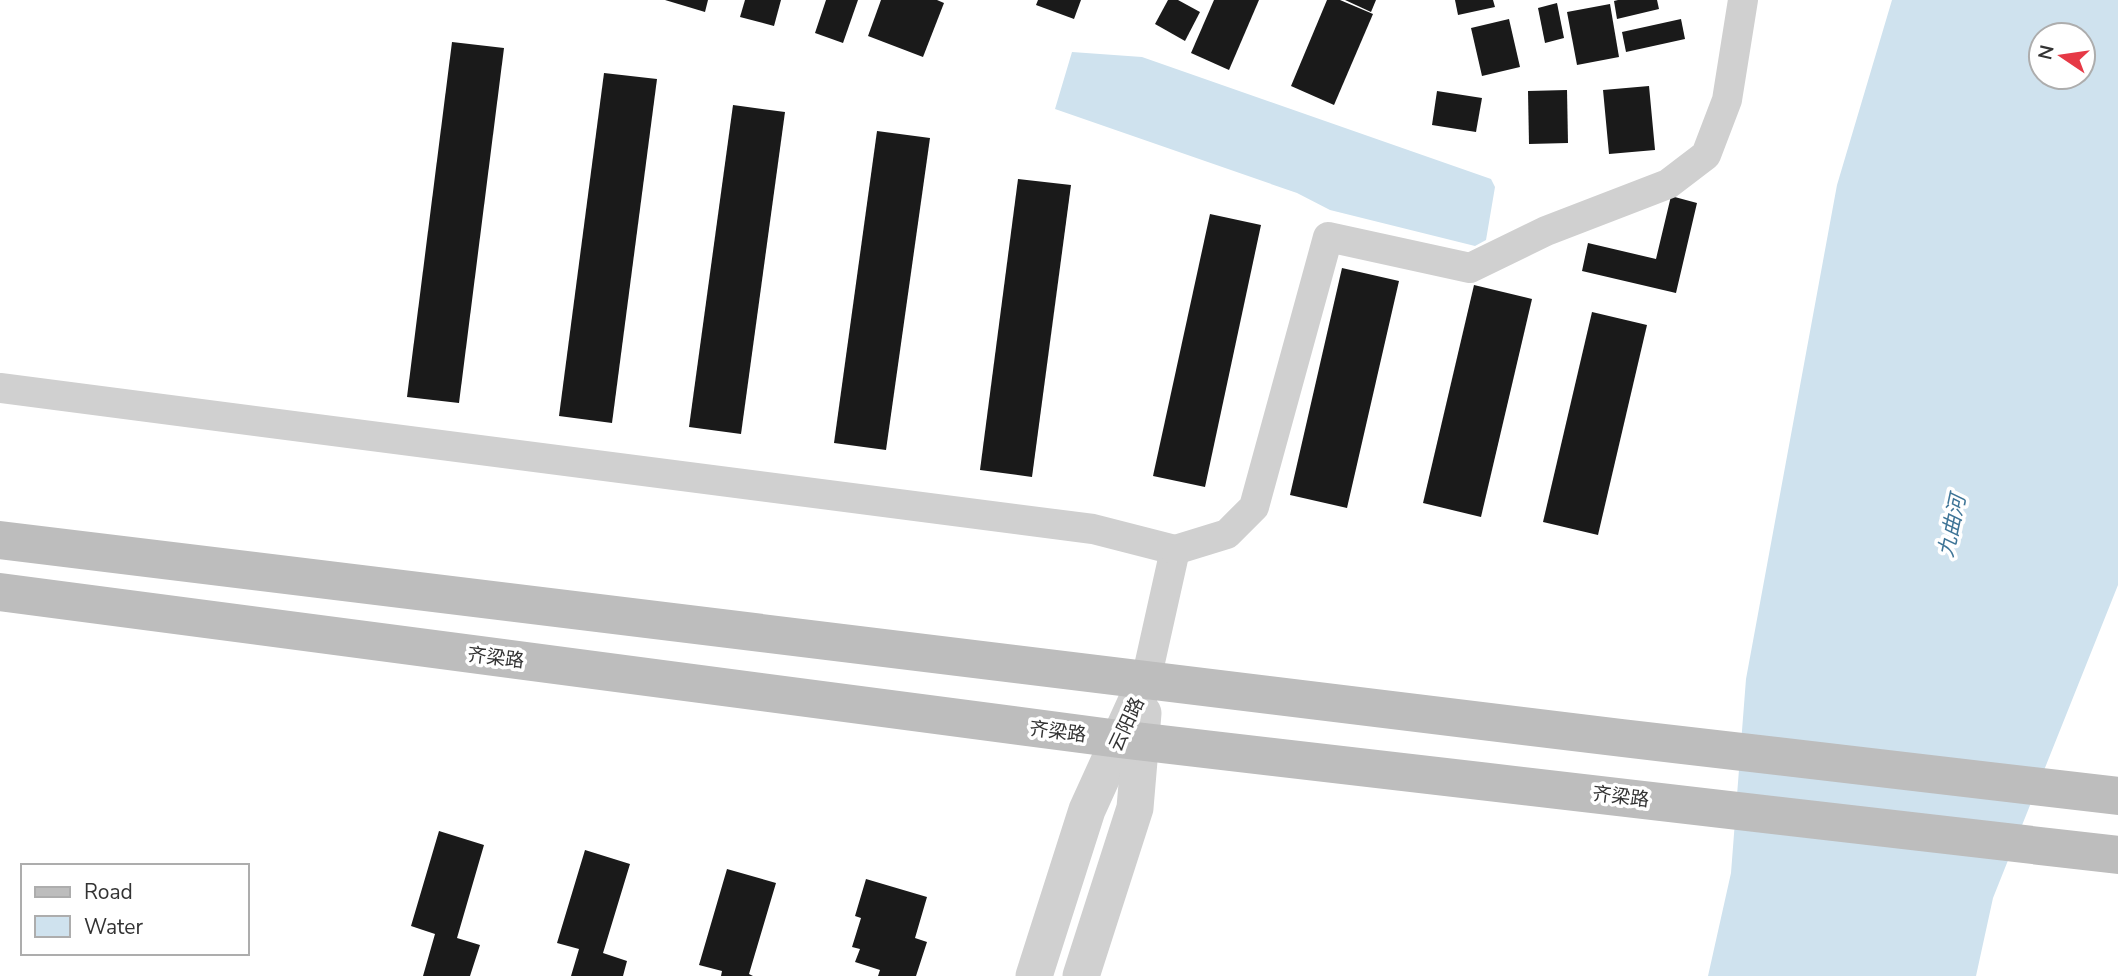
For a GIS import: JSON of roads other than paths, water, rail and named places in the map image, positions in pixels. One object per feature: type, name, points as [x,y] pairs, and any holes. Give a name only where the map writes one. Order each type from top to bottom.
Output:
[{"type":"main road","points":[[0,540],[2118,796]]},
{"type":"main road","name":"齐梁路","points":[[0,592],[1130,740],[2118,855]]},
{"type":"street","points":[[0,388],[1093,529],[1175,550],[1227,534],[1254,507],[1328,237],[1470,268],[1546,231],[1668,184],[1706,156],[1727,100],[1743,0]]},
{"type":"street","points":[[1146,680],[1175,550]]},
{"type":"street","name":"云阳路","points":[[1034,976],[1087,810],[1130,740],[1146,680]]},
{"type":"street","name":"云阳路","points":[[1081,976],[1135,808],[1130,740]]},
{"type":"water","name":"九曲河","points":[[1892,0],[2118,0],[2118,585],[1993,898],[1976,976],[1708,976],[1731,873],[1746,679],[1837,185]]},
{"type":"water","points":[[1072,52],[1142,57],[1491,179],[1495,187],[1486,240],[1475,246],[1330,210],[1297,193],[1055,109]]}]
